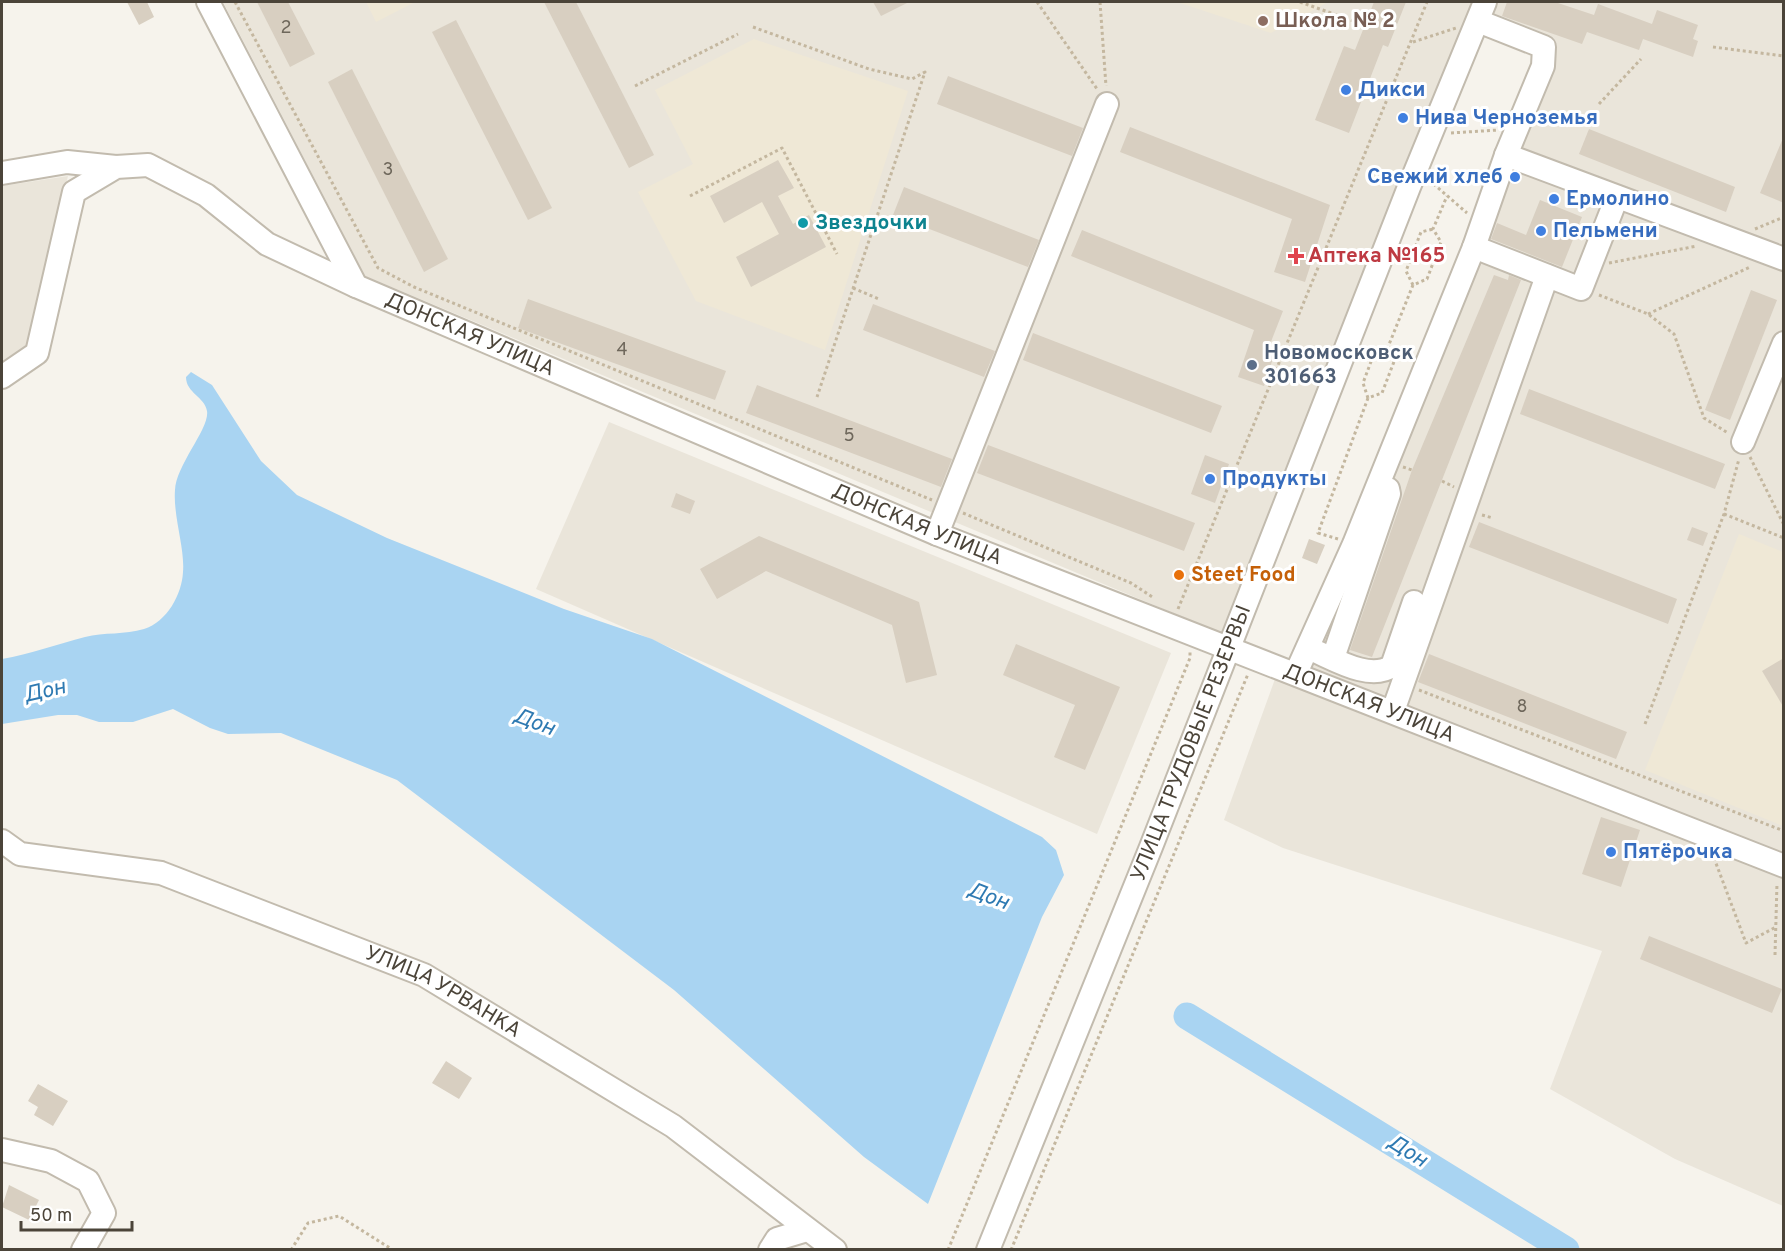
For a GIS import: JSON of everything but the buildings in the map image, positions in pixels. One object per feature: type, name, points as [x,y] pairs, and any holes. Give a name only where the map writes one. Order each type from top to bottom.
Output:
[{"type":"street","points":[[208,2],[356,286]]},
{"type":"street","points":[[1296,673],[1354,544],[1474,247],[1506,155],[1543,66],[1544,47],[1482,11]]},
{"type":"street","name":"УЛИЦА ТРУДОВЫЕ РЕЗЕРВЫ","points":[[988,1250],[1417,169],[1482,11]]},
{"type":"street","points":[[937,534],[1107,104]]},
{"type":"street","points":[[1506,155],[1779,257]]},
{"type":"street","name":"ДОНСКАЯ УЛИЦА","points":[[2,173],[67,162],[116,167],[148,165],[206,195],[267,244],[356,286],[937,534],[1228,650],[1296,673],[1780,864]]},
{"type":"street","points":[[2,377],[37,353],[74,192],[116,167]]},
{"type":"street","points":[[1474,247],[1581,289],[1617,197]]},
{"type":"street","points":[[1393,711],[1470,515],[1547,276]]},
{"type":"street","points":[[1743,442],[1784,343]]},
{"type":"street","points":[[1333,658],[1389,494],[1383,471]]},
{"type":"street","points":[[1308,648],[1366,671],[1379,672],[1392,666],[1441,527],[1470,515]]},
{"type":"street","name":"УЛИЦА УРВАНКА","points":[[2,841],[20,854],[161,873],[424,975],[674,1126],[835,1250]]},
{"type":"street","points":[[2,1150],[51,1161],[88,1181],[104,1213],[83,1250]]},
{"type":"street","points":[[770,1250],[777,1239],[807,1230]]},
{"type":"path","points":[[1036,2],[1107,104]]},
{"type":"path","points":[[1100,2],[1107,104]]},
{"type":"path","points":[[1300,2],[1362,24]]},
{"type":"path","points":[[1171,627],[1427,2]]},
{"type":"path","points":[[1412,42],[1482,11]]},
{"type":"path","points":[[753,27],[869,69],[912,79],[925,72],[817,397]]},
{"type":"path","points":[[635,86],[738,34]]},
{"type":"path","points":[[1713,47],[1784,56]]},
{"type":"path","points":[[1599,104],[1641,59]]},
{"type":"path","points":[[1431,135],[1517,128]]},
{"type":"path","points":[[690,196],[782,148],[837,254]]},
{"type":"path","points":[[894,166],[897,173]]},
{"type":"path","points":[[1417,169],[1481,225]]},
{"type":"path","points":[[1432,229],[1447,196]]},
{"type":"path","points":[[1590,267],[1731,239],[1784,217]]},
{"type":"path","points":[[1388,347],[1413,285],[1427,279],[1441,242],[1432,229]]},
{"type":"path","points":[[1413,285],[1406,271],[1421,232],[1432,229]]},
{"type":"path","points":[[1648,314],[1779,257]]},
{"type":"path","points":[[853,288],[879,299]]},
{"type":"path","points":[[1581,289],[1648,314],[1674,334],[1704,418],[1743,442],[1784,525]]},
{"type":"path","points":[[1368,399],[1382,393],[1395,359],[1388,347]]},
{"type":"path","points":[[1354,544],[1318,533],[1368,399],[1363,382],[1375,351],[1388,347]]},
{"type":"path","points":[[1645,724],[1724,514],[1743,442]]},
{"type":"path","points":[[1724,514],[1784,538]]},
{"type":"path","points":[[1470,515],[1493,518]]},
{"type":"path","points":[[948,1250],[1190,658],[1190,648]]},
{"type":"path","points":[[1011,1250],[1254,659]]},
{"type":"path","points":[[1705,834],[1746,943],[1776,927]]},
{"type":"path","points":[[1775,955],[1780,864]]},
{"type":"path","points":[[291,1250],[308,1223],[339,1216],[393,1250]]},
{"type":"shaded area","points":[[223,2],[1472,2],[1221,633],[365,276]]},
{"type":"shaded area","points":[[366,2],[415,2],[376,22]]},
{"type":"shaded area","name":"Школа № 2","points":[[1177,2],[1328,2],[1271,33]]},
{"type":"shaded area","points":[[1485,2],[1783,2],[1783,1206],[1675,1159],[1550,1089],[1602,951],[1283,848],[1224,820],[1279,668],[1295,673],[1543,47],[1488,25]]},
{"type":"shaded area","points":[[754,39],[908,91],[825,350],[696,301],[638,192],[693,164],[655,90]]},
{"type":"shaded area","points":[[68,176],[26,345],[2,361],[2,186]]},
{"type":"shaded area","points":[[609,422],[1171,653],[1097,834],[536,589]]},
{"type":"shaded area","points":[[1739,534],[1783,552],[1783,826],[1645,770]]},
{"type":"water","points":[[191,372],[212,385],[261,461],[297,495],[387,538],[564,609],[652,639],[1042,837],[1056,850],[1064,875],[1042,917],[928,1204],[864,1157],[674,990],[397,780],[281,733],[228,734],[210,728],[173,709],[133,722],[99,722],[77,715],[58,715],[2,724],[2,659],[92,635],[144,629],[160,620],[172,606],[180,589],[183,572],[175,490],[181,470],[207,418],[206,406],[187,382],[186,377]]},
{"type":"waterway","name":"Дон","points":[[1187,1016],[1566,1250]]},
{"type":"place","name":"Школа № 2","points":[[1263,21]]},
{"type":"place","name":"Дикси","points":[[1346,90]]},
{"type":"place","name":"Нива Черноземья","points":[[1403,118]]},
{"type":"place","name":"Свежий хлеб","points":[[1515,177]]},
{"type":"place","name":"Ермолино","points":[[1554,199]]},
{"type":"place","name":"Звездочки","points":[[803,223]]},
{"type":"place","name":"Пельмени","points":[[1541,231]]},
{"type":"place","name":"Аптека №165","points":[[1296,256]]},
{"type":"place","name":"Новомосковск 301663","points":[[1252,365]]},
{"type":"place","name":"Продукты","points":[[1210,479]]},
{"type":"place","name":"Steet Food","points":[[1179,575]]},
{"type":"place","name":"Пятёрочка","points":[[1611,852]]}]
